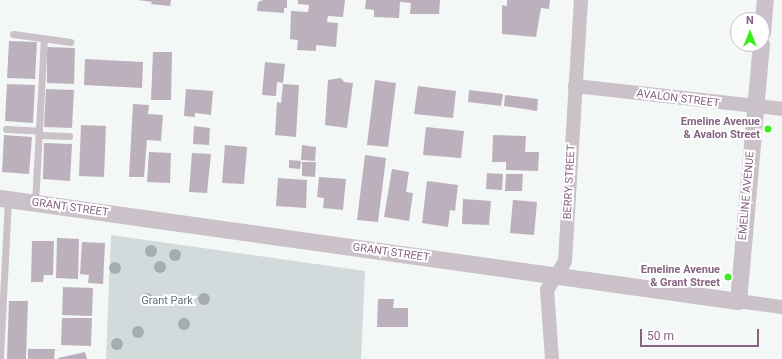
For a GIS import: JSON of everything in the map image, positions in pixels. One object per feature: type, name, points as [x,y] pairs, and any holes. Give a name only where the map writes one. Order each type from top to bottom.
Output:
[{"type":"street","name":"BERRY STREET","points":[[552,359],[548,290],[565,261],[581,0]]},
{"type":"street","points":[[764,12],[765,0]]},
{"type":"street","name":"EMELINE AVENUE","points":[[738,301],[760,52]]},
{"type":"street","name":"AVALON STREET","points":[[575,86],[782,109]]},
{"type":"street","name":"GRANT STREET","points":[[4,199],[782,308]]},
{"type":"lane","points":[[13,34],[70,42]]},
{"type":"lane","points":[[35,203],[44,38]]},
{"type":"lane","points":[[6,129],[69,136]]},
{"type":"lane","points":[[0,357],[4,199]]},
{"type":"green space","name":"Grant Park","points":[[111,235],[365,271],[361,359],[106,359]]},
{"type":"building","points":[[138,0],[171,0],[170,6],[151,4],[152,2]]},
{"type":"building","points":[[263,0],[287,0],[287,8],[284,8],[284,13],[257,11],[258,2]]},
{"type":"building","points":[[298,0],[345,0],[343,17],[328,16],[327,22],[338,23],[336,47],[316,45],[316,51],[297,50],[298,40],[290,39],[291,11],[308,12],[309,5],[298,4]]},
{"type":"building","points":[[366,0],[440,0],[439,14],[410,14],[411,3],[400,2],[399,18],[374,17],[374,10],[365,9]]},
{"type":"building","points":[[507,0],[550,0],[549,9],[541,8],[536,37],[502,34],[502,5],[507,6]]},
{"type":"building","points":[[9,41],[37,42],[35,79],[7,78]]},
{"type":"building","points":[[47,47],[75,48],[74,84],[47,83]]},
{"type":"building","points":[[153,52],[172,52],[171,100],[151,100]]},
{"type":"building","points":[[85,59],[143,62],[142,88],[84,85]]},
{"type":"building","points":[[265,62],[285,64],[283,83],[277,82],[276,96],[262,95]]},
{"type":"building","points":[[341,78],[344,82],[353,83],[347,128],[325,125],[328,80]]},
{"type":"building","points":[[375,80],[396,83],[388,147],[367,145]]},
{"type":"building","points":[[7,84],[35,85],[33,123],[5,121]]},
{"type":"building","points":[[283,84],[299,85],[296,137],[275,135],[277,102],[281,103]]},
{"type":"building","points":[[418,86],[456,91],[453,118],[414,114]]},
{"type":"building","points":[[46,89],[74,90],[72,128],[44,127]]},
{"type":"building","points":[[186,89],[213,91],[211,115],[195,113],[195,117],[184,116]]},
{"type":"building","points":[[469,90],[503,94],[501,106],[468,102]]},
{"type":"building","points":[[505,95],[538,99],[537,111],[504,106]]},
{"type":"building","points":[[133,104],[149,105],[148,114],[163,115],[161,141],[147,140],[144,177],[129,177]]},
{"type":"building","points":[[81,125],[106,126],[104,177],[79,176]]},
{"type":"building","points":[[194,126],[210,128],[209,145],[193,144]]},
{"type":"building","points":[[426,127],[464,131],[461,158],[423,155]]},
{"type":"building","points":[[4,135],[32,137],[29,174],[2,172]]},
{"type":"building","points":[[493,135],[526,136],[525,152],[539,152],[538,171],[506,170],[506,162],[492,162]]},
{"type":"building","points":[[44,143],[72,144],[70,181],[43,179]]},
{"type":"building","points":[[225,145],[247,147],[244,184],[222,183]]},
{"type":"building","points":[[302,145],[316,147],[315,161],[301,160]]},
{"type":"building","points":[[149,152],[171,153],[170,183],[147,182]]},
{"type":"building","points":[[192,153],[211,154],[207,193],[189,192]]},
{"type":"building","points":[[365,155],[386,158],[378,222],[357,220]]},
{"type":"building","points":[[289,160],[301,161],[300,169],[289,168]]},
{"type":"building","points":[[302,162],[316,162],[315,177],[302,176]]},
{"type":"building","points":[[392,169],[409,172],[406,192],[413,193],[409,221],[384,217]]},
{"type":"building","points":[[487,173],[503,174],[502,190],[486,189]]},
{"type":"building","points":[[506,174],[523,174],[522,191],[505,191]]},
{"type":"building","points":[[319,177],[346,179],[343,210],[323,208],[324,198],[317,197]]},
{"type":"building","points":[[278,178],[307,180],[306,208],[276,206]]},
{"type":"building","points":[[427,181],[458,185],[455,211],[450,210],[448,227],[422,223]]},
{"type":"building","points":[[463,199],[491,201],[489,225],[462,224]]},
{"type":"building","points":[[513,200],[537,202],[534,235],[510,233]]},
{"type":"building","points":[[57,238],[79,239],[78,279],[56,278]]},
{"type":"building","points":[[32,241],[54,241],[53,275],[44,275],[43,282],[31,282]]},
{"type":"building","points":[[82,242],[105,243],[103,284],[88,283],[89,275],[80,274]]},
{"type":"building","points":[[63,287],[93,288],[92,316],[62,315]]},
{"type":"building","points":[[378,299],[394,299],[393,308],[408,308],[408,327],[377,327]]},
{"type":"building","points":[[9,301],[28,301],[26,359],[7,359]]},
{"type":"building","points":[[62,318],[92,318],[91,346],[61,345]]},
{"type":"building","points":[[28,349],[55,349],[54,359],[28,359]]},
{"type":"building","points":[[85,352],[87,359],[58,359],[58,358]]},
{"type":"place","name":"Emeline Avenue & Avalon Street","points":[[768,129]]},
{"type":"place","name":"Emeline Avenue & Grant Street","points":[[728,277]]}]
